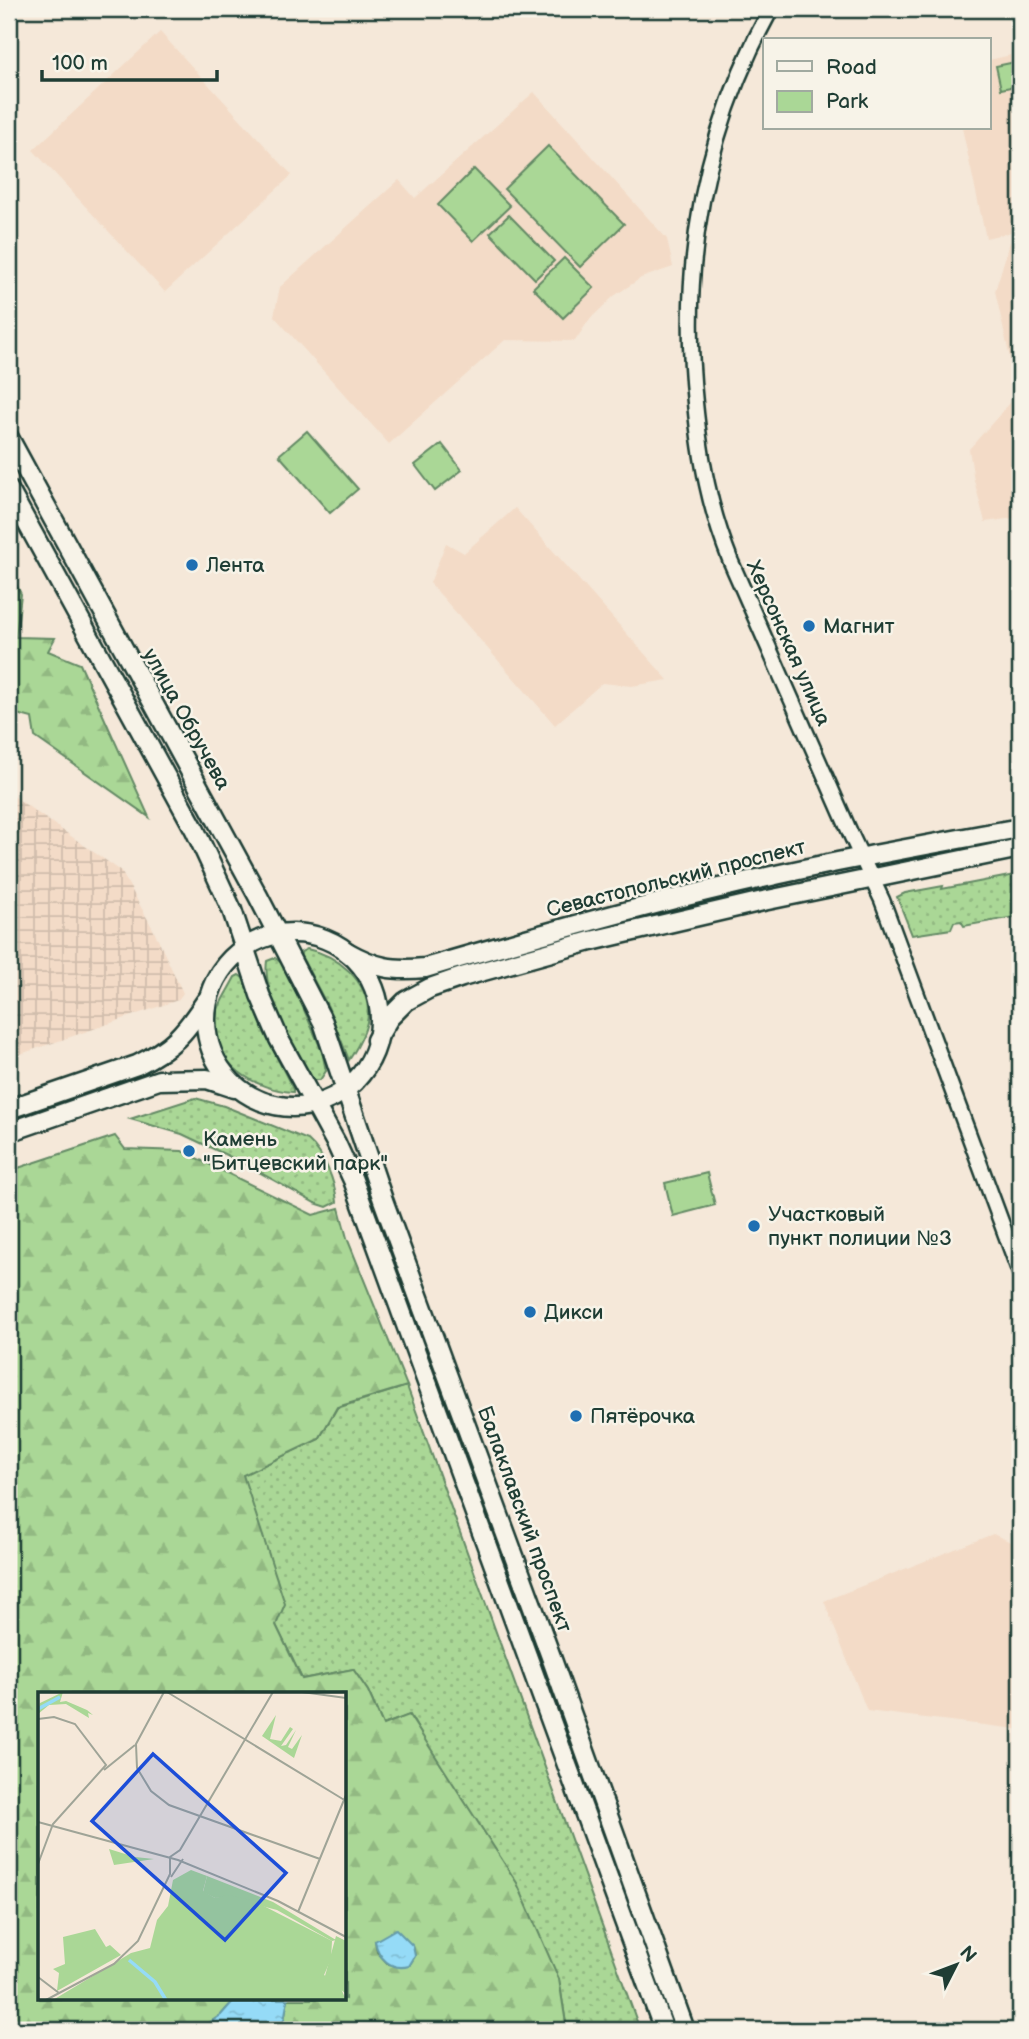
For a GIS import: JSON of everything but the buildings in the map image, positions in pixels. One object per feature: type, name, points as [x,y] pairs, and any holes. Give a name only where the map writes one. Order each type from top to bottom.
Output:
[{"type":"main road","name":"улица Обручева","points":[[9,438],[278,934],[323,1023]]},
{"type":"main road","points":[[9,490],[195,830],[232,910],[279,1039],[353,1180],[664,2030]]},
{"type":"main road","name":"Севастопольский проспект","points":[[278,934],[290,932],[319,937],[381,968],[425,968],[560,929],[862,857],[1020,828]]},
{"type":"main road","name":"Севастопольский проспект","points":[[346,1087],[368,1058],[389,1018],[406,1001],[430,988],[591,942],[871,878],[1020,848]]},
{"type":"main road","points":[[9,1109],[137,1065],[156,1055],[180,1038],[223,971],[244,949],[265,937],[278,934]]},
{"type":"main road","points":[[347,952],[371,979],[379,997],[380,1016],[376,1040]]},
{"type":"main road","points":[[208,998],[205,1013],[208,1043],[222,1072],[244,1092]]},
{"type":"main road","name":"Балаклавский проспект","points":[[323,1023],[383,1200],[685,2030]]},
{"type":"main road","points":[[9,1132],[159,1080],[206,1079],[281,1105],[306,1107],[316,1106],[346,1087]]},
{"type":"street","name":"Херсонская улица","points":[[771,9],[741,68],[725,111],[698,211],[691,276],[690,335],[699,445],[712,511],[731,562],[898,938],[1020,1272]]},
{"type":"shaded area","points":[[160,32],[292,175],[165,292],[33,150]]},
{"type":"shaded area","points":[[1020,53],[1020,230],[986,238],[962,130],[990,130],[990,60]]},
{"type":"shaded area","points":[[534,92],[667,239],[673,267],[641,278],[614,296],[589,320],[575,341],[505,340],[389,444],[274,316],[280,287],[399,180],[415,198]]},
{"type":"shaded area","points":[[1020,240],[1020,517],[985,522],[969,449],[1018,394],[995,291],[1010,242]]},
{"type":"shaded area","points":[[515,508],[668,680],[632,686],[602,683],[555,725],[430,583],[446,543],[464,553]]},
{"type":"shaded area","points":[[9,793],[121,871],[152,927],[183,993],[178,1000],[9,1058]]},
{"type":"shaded area","points":[[993,1534],[1020,1546],[1020,1735],[1017,1729],[867,1711],[824,1601]]},
{"type":"green space","points":[[1020,61],[1020,85],[1001,89],[996,66]]},
{"type":"green space","points":[[548,146],[624,224],[580,267],[504,189]]},
{"type":"green space","points":[[474,169],[510,206],[473,241],[438,205]]},
{"type":"green space","points":[[509,215],[554,261],[535,279],[490,233]]},
{"type":"green space","points":[[564,258],[594,288],[563,318],[533,288]]},
{"type":"green space","points":[[307,431],[358,489],[330,513],[279,455]]},
{"type":"green space","points":[[442,444],[462,470],[435,491],[415,465]]},
{"type":"green space","points":[[9,571],[21,594],[16,637],[55,638],[48,651],[80,664],[149,817],[35,737],[32,718],[9,712]]},
{"type":"green space","points":[[1020,874],[1020,916],[964,926],[961,921],[954,922],[951,929],[912,935],[897,897],[905,893]]},
{"type":"green space","points":[[307,949],[339,963],[357,980],[363,990],[368,1019],[362,1038],[349,1060],[328,1007],[301,956],[301,952]]},
{"type":"green space","points":[[275,958],[283,964],[288,973],[322,1051],[326,1071],[320,1080],[314,1080],[306,1069],[274,1006],[269,989],[267,961]]},
{"type":"green space","points":[[239,975],[243,978],[264,1032],[293,1092],[251,1080],[229,1062],[221,1050],[216,1037],[216,1016],[235,977]]},
{"type":"green space","points":[[195,1098],[224,1106],[308,1140],[328,1168],[337,1202],[327,1207],[315,1203],[241,1162],[182,1134],[130,1119]]},
{"type":"green space","points":[[115,1136],[125,1149],[182,1151],[313,1215],[339,1208],[347,1238],[407,1386],[337,1407],[319,1439],[243,1475],[285,1604],[276,1625],[302,1679],[353,1669],[368,1691],[383,1725],[409,1715],[517,1883],[559,1979],[567,2030],[279,2030],[288,2000],[346,2000],[346,1692],[38,1692],[38,2000],[234,2000],[221,2015],[203,2027],[204,2030],[9,2030],[9,1171]],"holes":[[[375,1941],[413,1946],[415,1956],[409,1966],[388,1964],[377,1952]]]},
{"type":"green space","points":[[707,1173],[715,1205],[673,1216],[665,1183]]},
{"type":"green space","points":[[407,1386],[640,2030],[567,2030],[559,1979],[410,1715],[383,1725],[368,1691],[353,1669],[302,1679],[276,1625],[242,1475],[319,1439],[337,1408]]},
{"type":"water","points":[[396,1929],[413,1946],[415,1956],[409,1966],[391,1965],[379,1953],[375,1941]]},
{"type":"water","points":[[234,2000],[288,2000],[279,2030],[204,2030],[203,2027],[221,2015]]},
{"type":"place","name":"Лента","points":[[192,565]]},
{"type":"place","name":"Магнит","points":[[809,626]]},
{"type":"place","name":"Камень \"Битцевский парк\"","points":[[189,1151]]},
{"type":"place","name":"Участковый пункт полиции №3","points":[[754,1226]]},
{"type":"place","name":"Дикси","points":[[530,1312]]},
{"type":"place","name":"Пятёрочка","points":[[576,1416]]}]
